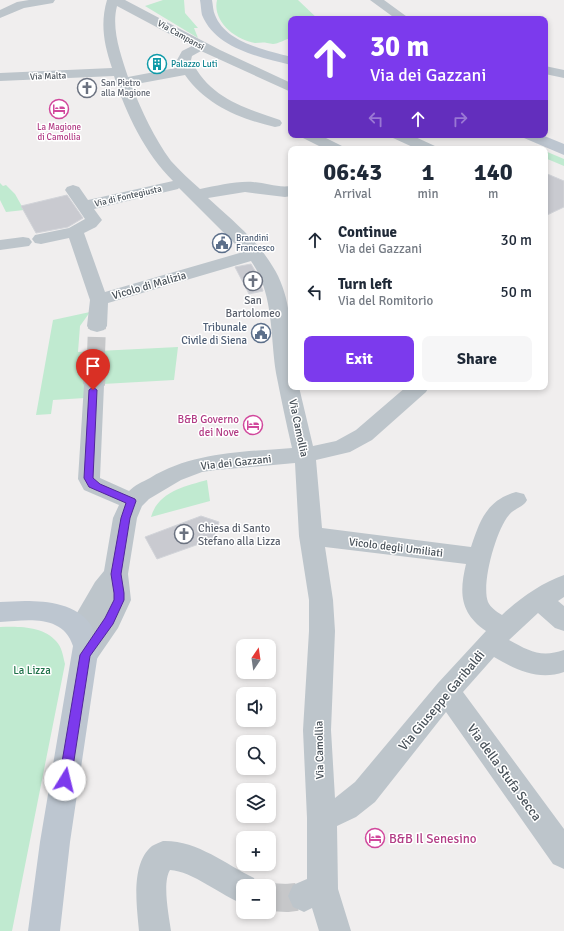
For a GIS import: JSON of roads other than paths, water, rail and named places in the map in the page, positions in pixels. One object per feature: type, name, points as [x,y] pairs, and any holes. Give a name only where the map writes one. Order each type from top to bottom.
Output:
[{"type":"main road","points":[[206,0],[210,20],[215,28],[223,35],[244,45],[288,60]]},
{"type":"main road","points":[[536,138],[564,150]]},
{"type":"main road","points":[[0,612],[32,610],[50,612],[65,618],[83,642],[44,931]]},
{"type":"street","points":[[0,14],[21,5],[50,0]]},
{"type":"street","name":"Via Campansi","points":[[114,0],[136,10],[200,46],[288,87]]},
{"type":"street","name":"Via Camollia","points":[[114,0],[108,12],[108,28],[122,77],[138,119],[147,136],[178,184],[196,195],[250,256],[265,268],[274,289],[278,304],[288,381]]},
{"type":"street","points":[[376,0],[400,16]]},
{"type":"street","points":[[200,46],[184,56],[184,60],[188,70],[203,88],[218,101],[237,110],[283,126]]},
{"type":"street","name":"Via Malta","points":[[0,77],[122,77],[188,70]]},
{"type":"street","points":[[548,71],[564,74]]},
{"type":"street","points":[[314,138],[331,146]]},
{"type":"street","points":[[405,138],[423,146]]},
{"type":"street","name":"Via di Fontegiusta","points":[[85,206],[178,184]]},
{"type":"street","points":[[196,195],[248,187],[258,187],[287,192]]},
{"type":"street","name":"Via di Fontegiusta","points":[[73,190],[85,206],[94,222],[78,228],[75,232]]},
{"type":"street","points":[[41,239],[75,232]]},
{"type":"street","name":"Vicolo di Malizia","points":[[75,232],[99,300],[250,256]]},
{"type":"street","points":[[0,245],[23,242]]},
{"type":"street","points":[[97,326],[99,300]]},
{"type":"street","points":[[83,642],[105,627],[116,608],[119,593],[116,574],[125,518],[132,501],[97,487],[92,484],[89,478],[94,385]]},
{"type":"street","name":"Via Camollia","points":[[290,390],[305,455],[317,537],[322,631],[317,730],[322,818],[313,892],[335,931]]},
{"type":"street","points":[[305,455],[331,450],[351,443],[368,432],[415,390]]},
{"type":"street","name":"Via dei Gazzani","points":[[132,501],[162,479],[199,465],[216,462],[305,455]]},
{"type":"street","points":[[516,500],[506,504],[498,511],[480,557],[473,587],[476,603],[497,635],[517,656],[535,664],[546,666],[556,665],[564,661]]},
{"type":"street","name":"Vicolo degli Umiliati","points":[[317,537],[480,557]]},
{"type":"street","name":"Via Giuseppe Garibaldi","points":[[322,818],[346,807],[365,792],[447,691],[497,635],[520,613],[564,585]]},
{"type":"street","points":[[539,600],[564,620]]},
{"type":"street","name":"Via della Stufa Secca","points":[[447,691],[564,854]]},
{"type":"street","points":[[155,931],[152,878],[156,863],[163,856],[175,856],[187,859],[236,885]]},
{"type":"tunnel","points":[[96,355],[97,326]]},
{"type":"tunnel","points":[[94,385],[96,354]]},
{"type":"tunnel","points":[[276,897],[304,896]]},
{"type":"place","name":"Palazzo Luti","points":[[157,64]]},
{"type":"place","name":"San Pietro alla Magione","points":[[87,88]]},
{"type":"place","name":"La Magione di Camollia","points":[[59,109]]},
{"type":"place","name":"Brandini Francesco","points":[[222,243]]},
{"type":"place","name":"San Bartolomeo","points":[[253,281]]},
{"type":"place","name":"Tribunale Civile di Siena","points":[[261,333]]},
{"type":"place","name":"B&B Governo dei Nove","points":[[253,425]]},
{"type":"place","name":"Chiesa di Santo Stefano alla Lizza","points":[[184,534]]},
{"type":"place","name":"B&B Il Senesino","points":[[375,838]]},
{"type":"park label","name":"La Lizza","points":[[32,670]]}]
